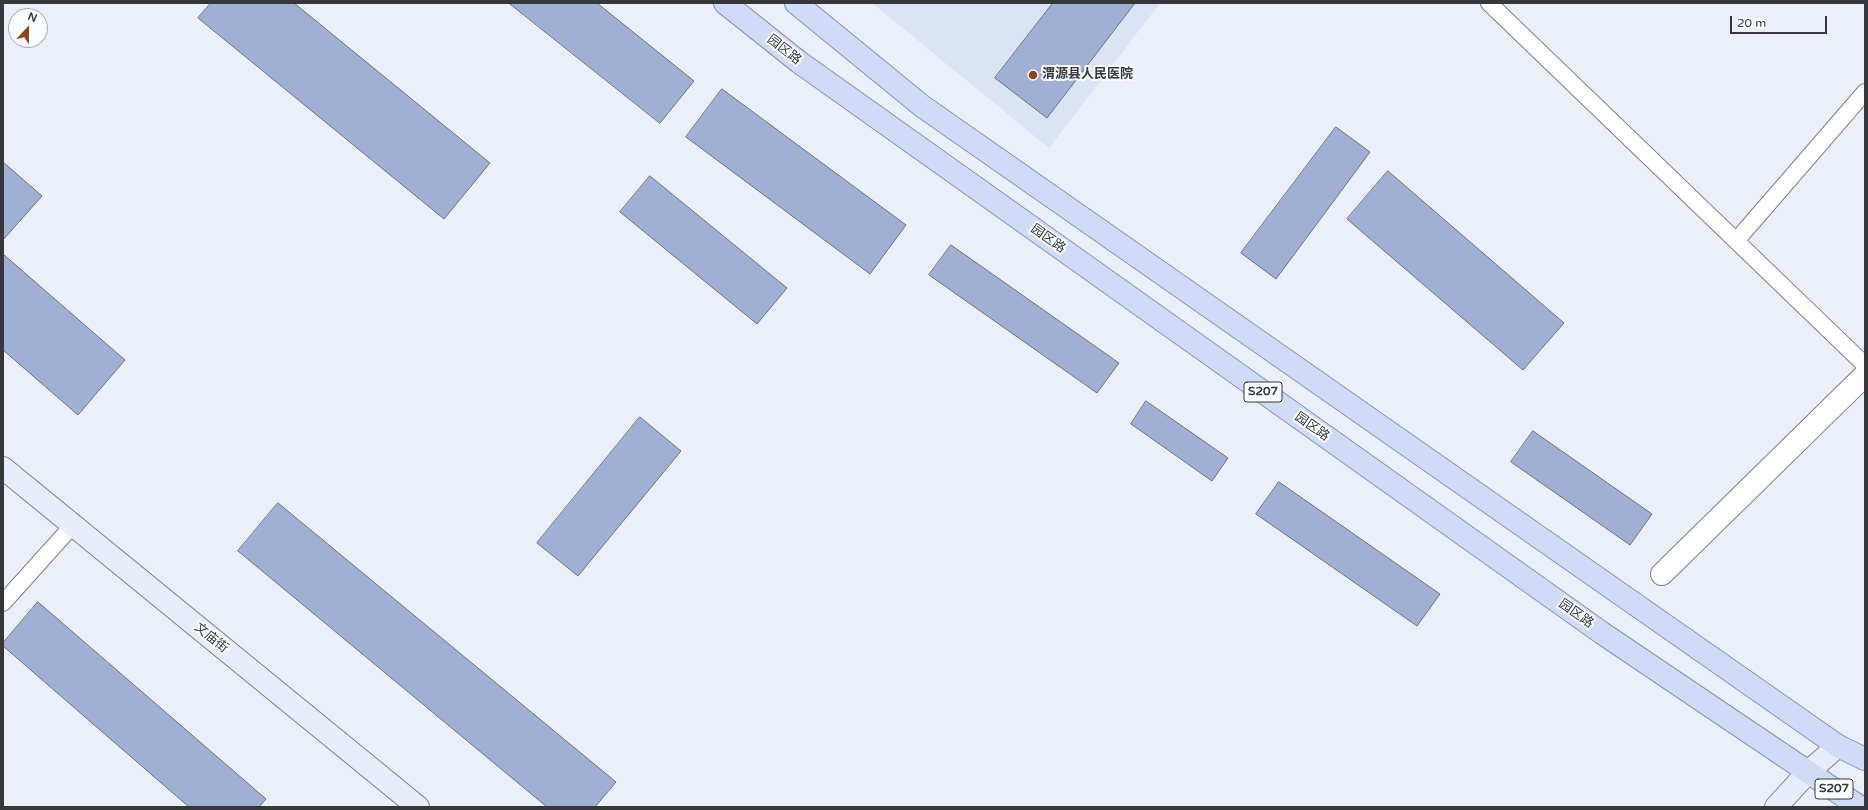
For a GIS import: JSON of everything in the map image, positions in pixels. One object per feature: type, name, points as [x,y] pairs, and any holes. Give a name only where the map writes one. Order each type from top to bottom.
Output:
[{"type":"main road","name":"园区路","points":[[725,3],[799,62],[1602,633],[1808,772]]},
{"type":"main road","points":[[796,3],[922,106],[1838,746],[1865,759]]},
{"type":"main road","name":"文庙街","points":[[3,468],[418,807]]},
{"type":"main road","points":[[1776,807],[1808,772],[1838,746]]},
{"type":"main road","name":"S207","points":[[1808,772],[1860,807]]},
{"type":"street","points":[[1662,574],[1865,375]]},
{"type":"lane","points":[[1489,3],[1865,365]]},
{"type":"lane","points":[[1736,241],[1865,92]]},
{"type":"lane","points":[[3,603],[73,525]]},
{"type":"shaded area","name":"渭源县人民医院","points":[[872,3],[1160,3],[1049,148]]},
{"type":"building","points":[[211,3],[294,3],[490,163],[444,219],[198,18]]},
{"type":"building","points":[[509,3],[597,3],[694,81],[660,123]]},
{"type":"building","points":[[1053,3],[1135,3],[1047,118],[995,78]]},
{"type":"building","points":[[722,89],[906,225],[870,274],[686,137]]},
{"type":"building","points":[[1336,127],[1370,152],[1276,279],[1241,253]]},
{"type":"building","points":[[3,162],[42,196],[3,240]]},
{"type":"building","points":[[1388,171],[1564,323],[1523,370],[1347,219]]},
{"type":"building","points":[[650,176],[787,288],[757,324],[620,212]]},
{"type":"building","points":[[951,245],[1119,363],[1097,393],[929,275]]},
{"type":"building","points":[[3,254],[125,360],[78,415],[3,350]]},
{"type":"building","points":[[1146,401],[1228,458],[1212,481],[1131,424]]},
{"type":"building","points":[[640,417],[681,451],[578,576],[537,543]]},
{"type":"building","points":[[1533,431],[1652,514],[1630,545],[1511,462]]},
{"type":"building","points":[[1279,482],[1440,594],[1417,626],[1256,514]]},
{"type":"building","points":[[278,503],[616,782],[595,807],[547,807],[238,551]]},
{"type":"building","points":[[38,602],[266,799],[259,807],[189,807],[3,646],[3,643]]},
{"type":"place","name":"渭源县人民医院","points":[[1033,75]]}]
